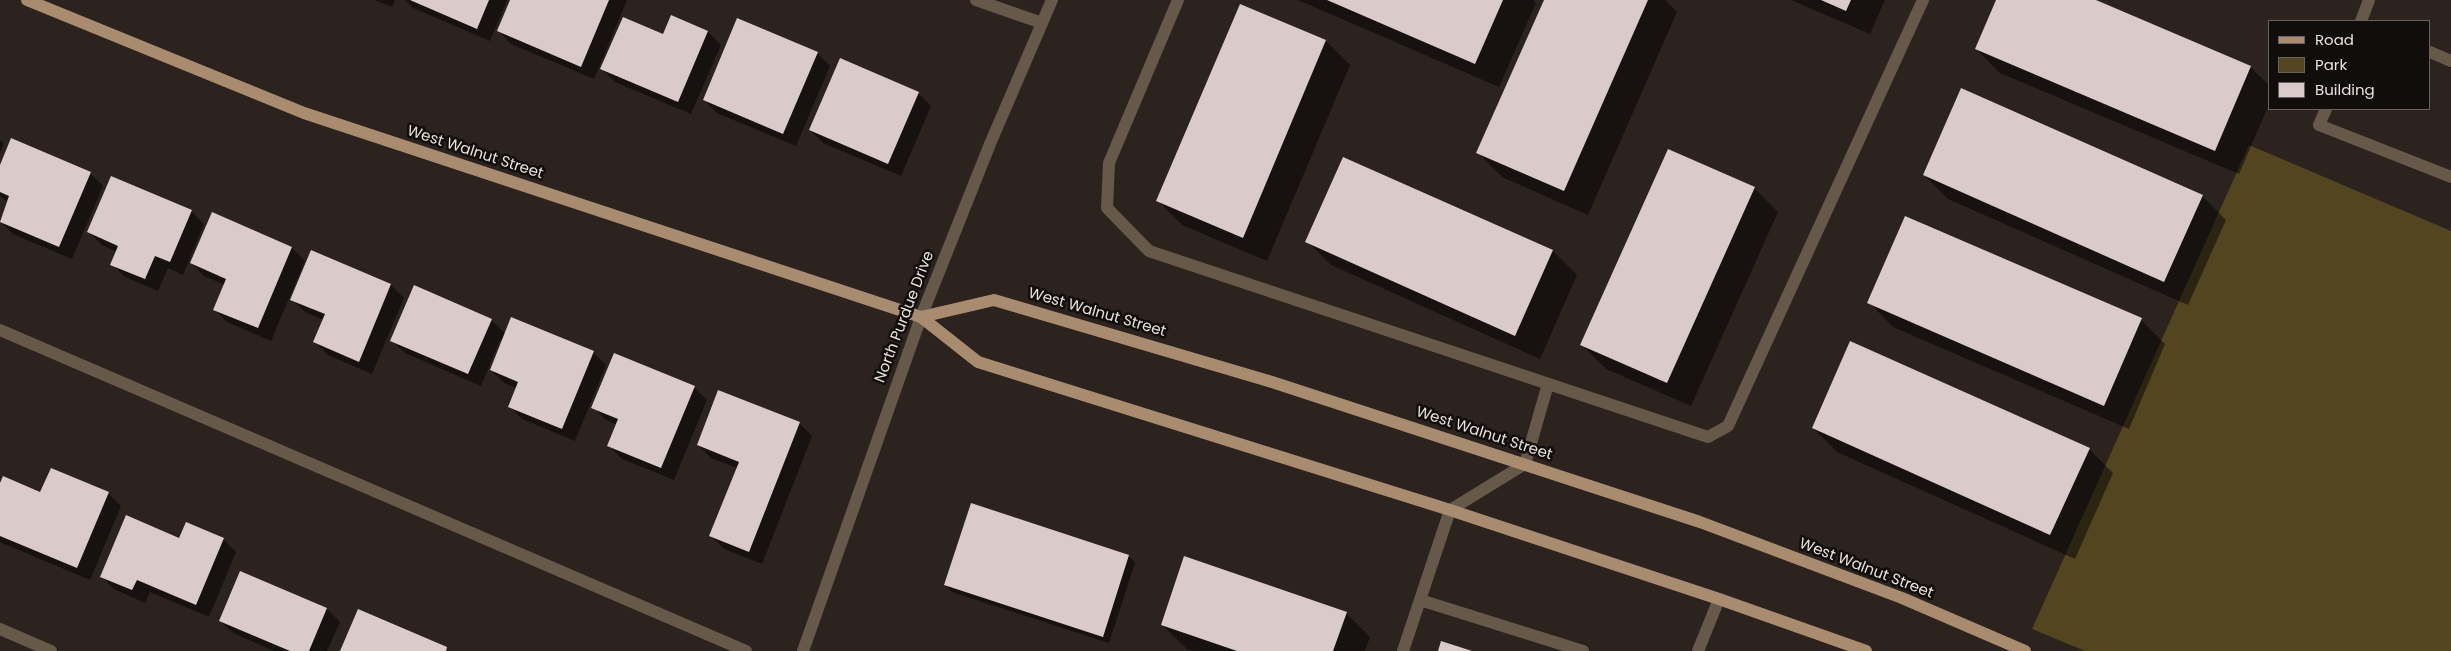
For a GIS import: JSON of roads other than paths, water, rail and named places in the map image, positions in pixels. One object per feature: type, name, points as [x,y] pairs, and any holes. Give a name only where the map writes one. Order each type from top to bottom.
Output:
[{"type":"main road","name":"West Walnut Street","points":[[27,0],[304,113],[921,317],[978,362],[1450,510],[1719,599],[1866,651]]},
{"type":"main road","name":"West Walnut Street","points":[[921,317],[994,300],[1272,382],[1709,526],[1902,598],[2025,651]]},
{"type":"street","points":[[976,0],[1042,23]]},
{"type":"street","name":"North Purdue Drive","points":[[803,651],[921,317],[1052,0]]},
{"type":"street","points":[[1178,0],[1109,163],[1106,208],[1149,251],[1708,437],[1728,426],[1923,0]]},
{"type":"street","points":[[2361,20],[2369,0]]},
{"type":"street","points":[[2431,52],[2451,61]]},
{"type":"street","points":[[2326,110],[2319,125],[2451,178]]},
{"type":"street","points":[[0,330],[746,651]]},
{"type":"street","points":[[1403,651],[1450,510],[1525,464],[1548,384]]},
{"type":"street","points":[[1698,651],[1719,599]]},
{"type":"street","points":[[1420,600],[1583,651]]},
{"type":"street","points":[[0,629],[51,651]]}]
